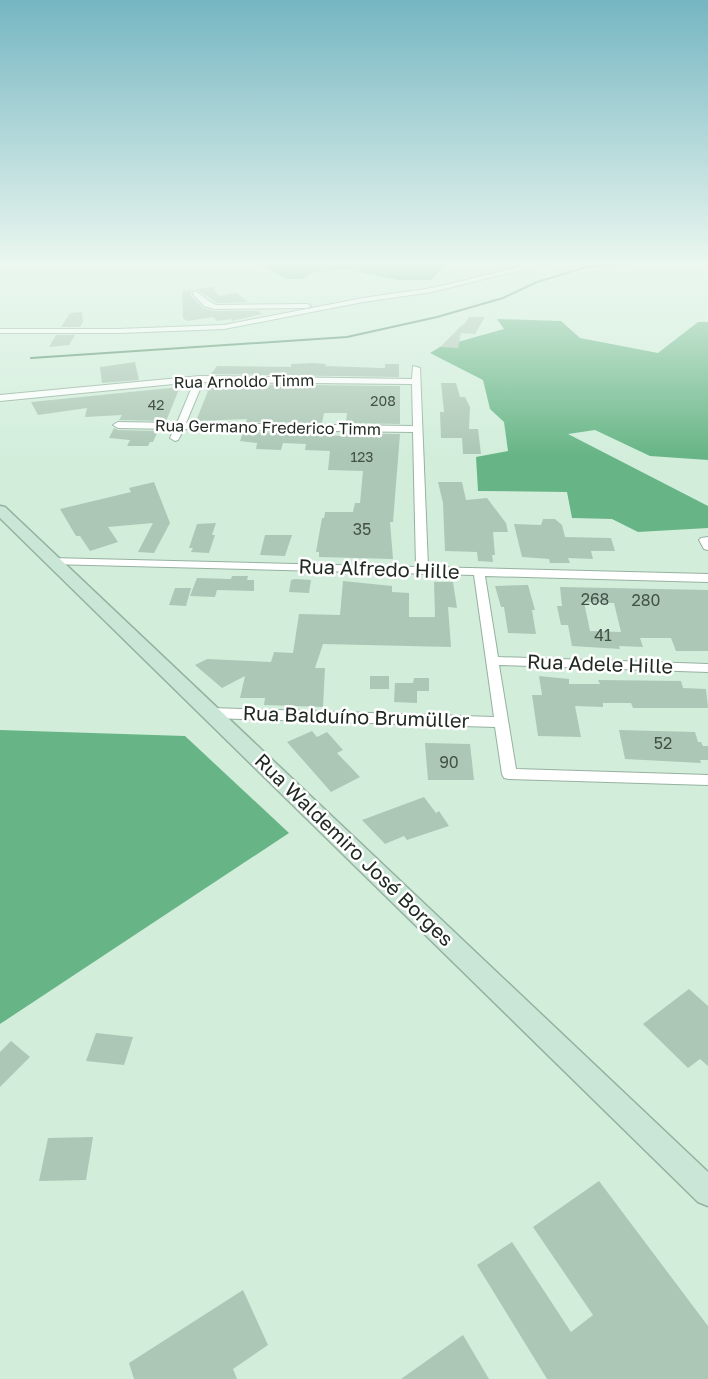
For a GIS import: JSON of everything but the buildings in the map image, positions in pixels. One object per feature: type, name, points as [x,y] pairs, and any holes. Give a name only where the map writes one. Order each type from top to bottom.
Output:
[{"type":"main road","name":"Rua Waldemiro José Borges","points":[[0,510],[708,1192]]},
{"type":"street","points":[[0,331],[118,332],[224,326]]},
{"type":"street","points":[[416,368],[422,570]]},
{"type":"street","points":[[175,438],[200,379]]},
{"type":"street","name":"Rua Arnoldo Timm","points":[[0,398],[200,379],[416,382]]},
{"type":"street","name":"Rua Germano Frederico Timm","points":[[118,425],[417,429]]},
{"type":"street","name":"Rua Alfredo Hille","points":[[51,561],[708,578]]},
{"type":"street","points":[[479,572],[509,774],[708,780]]},
{"type":"street","name":"Rua Adele Hille","points":[[492,661],[708,668]]},
{"type":"street","name":"Rua Balduíno Brumüller","points":[[212,713],[501,722]]},
{"type":"green space","points":[[502,326],[567,326],[580,338],[658,353],[692,326],[708,326],[708,460],[650,456],[595,430],[568,434],[708,506],[708,528],[638,532],[612,519],[572,518],[567,492],[478,491],[476,457],[508,451],[504,422],[490,409],[483,380],[430,353],[440,347],[504,329]]},
{"type":"green space","points":[[0,730],[185,736],[289,833],[0,1024]]},
{"type":"waterway","points":[[31,358],[347,337],[395,326]]}]
